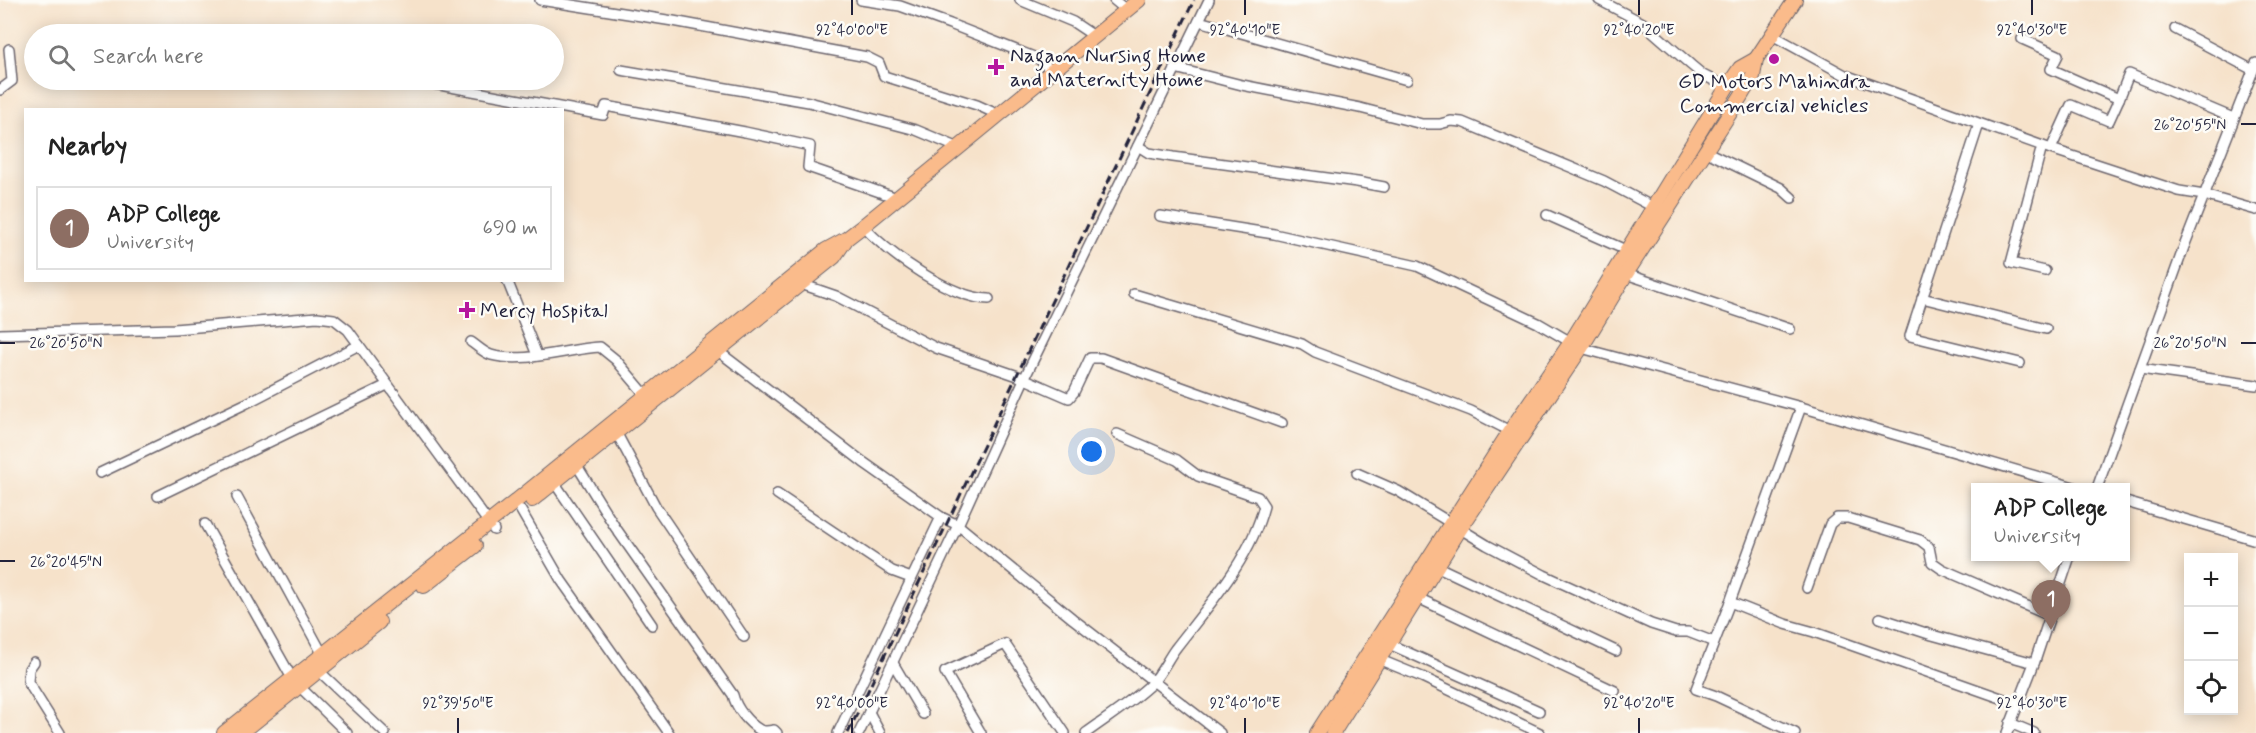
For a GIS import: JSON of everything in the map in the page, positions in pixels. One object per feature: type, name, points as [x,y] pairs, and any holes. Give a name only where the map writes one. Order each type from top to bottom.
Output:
[{"type":"main road","points":[[224,733],[296,683],[319,672],[826,250],[863,226],[1139,0]]},
{"type":"main road","points":[[1317,733],[1576,345],[1626,274],[1753,76],[1756,59],[1795,0]]},
{"type":"main road","points":[[1336,732],[1378,659],[1438,567],[1456,526],[1510,431],[1576,345],[1652,206],[1727,87],[1740,68],[1756,59]]},
{"type":"main road","points":[[712,347],[801,284],[834,257],[846,239]]},
{"type":"main road","points":[[241,733],[323,655],[491,527],[520,509],[616,432],[649,399]]},
{"type":"street","points":[[540,0],[673,21],[867,57],[879,63],[884,76],[905,85],[977,105],[999,115]]},
{"type":"street","points":[[861,0],[900,6],[950,24],[1040,59],[1052,71]]},
{"type":"street","points":[[1020,0],[1073,22],[1094,36]]},
{"type":"street","points":[[1114,0],[1126,10]]},
{"type":"street","points":[[859,733],[958,525],[1024,379],[1209,0]]},
{"type":"street","points":[[1599,0],[1643,23],[1704,75],[1727,87]]},
{"type":"street","points":[[1199,21],[1407,80]]},
{"type":"street","points":[[2099,483],[2204,195],[2234,118],[2251,86],[2255,66],[2175,29]]},
{"type":"street","points":[[1772,35],[1845,75],[1979,124],[2179,191],[2204,195],[2256,210]]},
{"type":"street","points":[[2022,39],[2058,55],[2051,69],[2119,99]]},
{"type":"street","points":[[0,90],[12,81],[9,50]]},
{"type":"street","points":[[1175,68],[1242,85],[1360,108],[1422,124],[1462,122],[1604,182],[1665,213]]},
{"type":"street","points":[[621,70],[810,102],[916,130],[959,148]]},
{"type":"street","points":[[2045,271],[2011,263],[2047,148],[2071,105],[2109,121],[2129,74],[2234,118]]},
{"type":"street","points":[[467,90],[603,115],[606,106],[810,146],[808,167],[897,198]]},
{"type":"street","points":[[1979,124],[1910,336],[2020,363]]},
{"type":"street","points":[[1138,146],[1149,153],[1384,187]]},
{"type":"street","points":[[1705,151],[1781,188],[1792,198]]},
{"type":"street","points":[[1547,215],[1628,251]]},
{"type":"street","points":[[1160,216],[1274,234],[1417,266],[1517,313],[1576,345],[1801,407],[2060,483]]},
{"type":"street","points":[[863,226],[880,244],[910,266],[980,299],[989,299]]},
{"type":"street","points":[[1626,274],[1790,329]]},
{"type":"street","points":[[508,282],[537,355]]},
{"type":"street","points":[[801,284],[836,296],[936,348],[1024,379],[1069,398],[1090,358],[1101,358],[1282,423]]},
{"type":"street","points":[[1134,294],[1302,344],[1315,352],[1471,411],[1510,431]]},
{"type":"street","points":[[1922,297],[2046,329]]},
{"type":"street","points":[[0,334],[174,329],[317,317],[334,319],[348,330],[491,527]]},
{"type":"street","points":[[471,342],[490,355],[511,357],[600,347],[616,360],[649,399]]},
{"type":"street","points":[[100,473],[245,404],[359,345]]},
{"type":"street","points":[[712,347],[863,462],[941,517],[958,525],[1073,619],[1220,733]]},
{"type":"street","points":[[2140,369],[2256,385]]},
{"type":"street","points":[[158,496],[387,385]]},
{"type":"street","points":[[1795,733],[1696,689],[1801,407]]},
{"type":"street","points":[[616,432],[656,507],[744,637]]},
{"type":"street","points":[[1086,733],[1154,681],[1166,661],[1226,582],[1262,516],[1264,506],[1258,497],[1198,476],[1177,460],[1117,434]]},
{"type":"street","points":[[576,464],[615,527],[733,695],[739,709],[759,730],[774,730],[777,733]]},
{"type":"street","points":[[1357,472],[1398,491],[1544,575],[1652,624],[1676,632],[1688,632],[1714,642]]},
{"type":"street","points":[[554,482],[652,625]]},
{"type":"street","points":[[777,494],[892,571],[911,578]]},
{"type":"street","points":[[237,497],[323,655]]},
{"type":"street","points":[[2130,503],[2256,540]]},
{"type":"street","points":[[520,509],[561,580],[669,733]]},
{"type":"street","points":[[838,733],[941,517]]},
{"type":"street","points":[[1807,588],[1830,524],[1837,518],[1848,518],[1920,540],[1929,547],[1932,562],[1942,569],[2050,616]]},
{"type":"street","points":[[205,524],[296,683],[347,733]]},
{"type":"street","points":[[2007,733],[2034,663],[2068,561]]},
{"type":"street","points":[[1438,567],[1616,651]]},
{"type":"street","points":[[1418,598],[1615,691]]},
{"type":"street","points":[[1730,602],[1785,624],[1814,632],[2018,704]]},
{"type":"street","points":[[1880,618],[2034,663]]},
{"type":"street","points":[[981,733],[945,672],[1005,644],[1065,733]]},
{"type":"street","points":[[1389,644],[1539,711]]},
{"type":"street","points":[[1378,659],[1422,677],[1540,733]]},
{"type":"street","points":[[34,662],[29,669],[28,682],[60,733]]},
{"type":"street","points":[[893,663],[923,714]]},
{"type":"street","points":[[319,672],[385,733]]},
{"type":"street","points":[[869,712],[880,733]]},
{"type":"street","points":[[2010,723],[2034,733]]},
{"type":"railway","points":[[848,733],[1194,0]]},
{"type":"place","name":"GD Motors Mahindra Commercial vehicles","points":[[1774,59]]},
{"type":"place","name":"Nagaon Nursing Home and Maternity Home","points":[[996,67]]},
{"type":"place","name":"Mercy Hospital","points":[[467,310]]},
{"type":"place","name":"ADP College","points":[[2051,630]]}]
